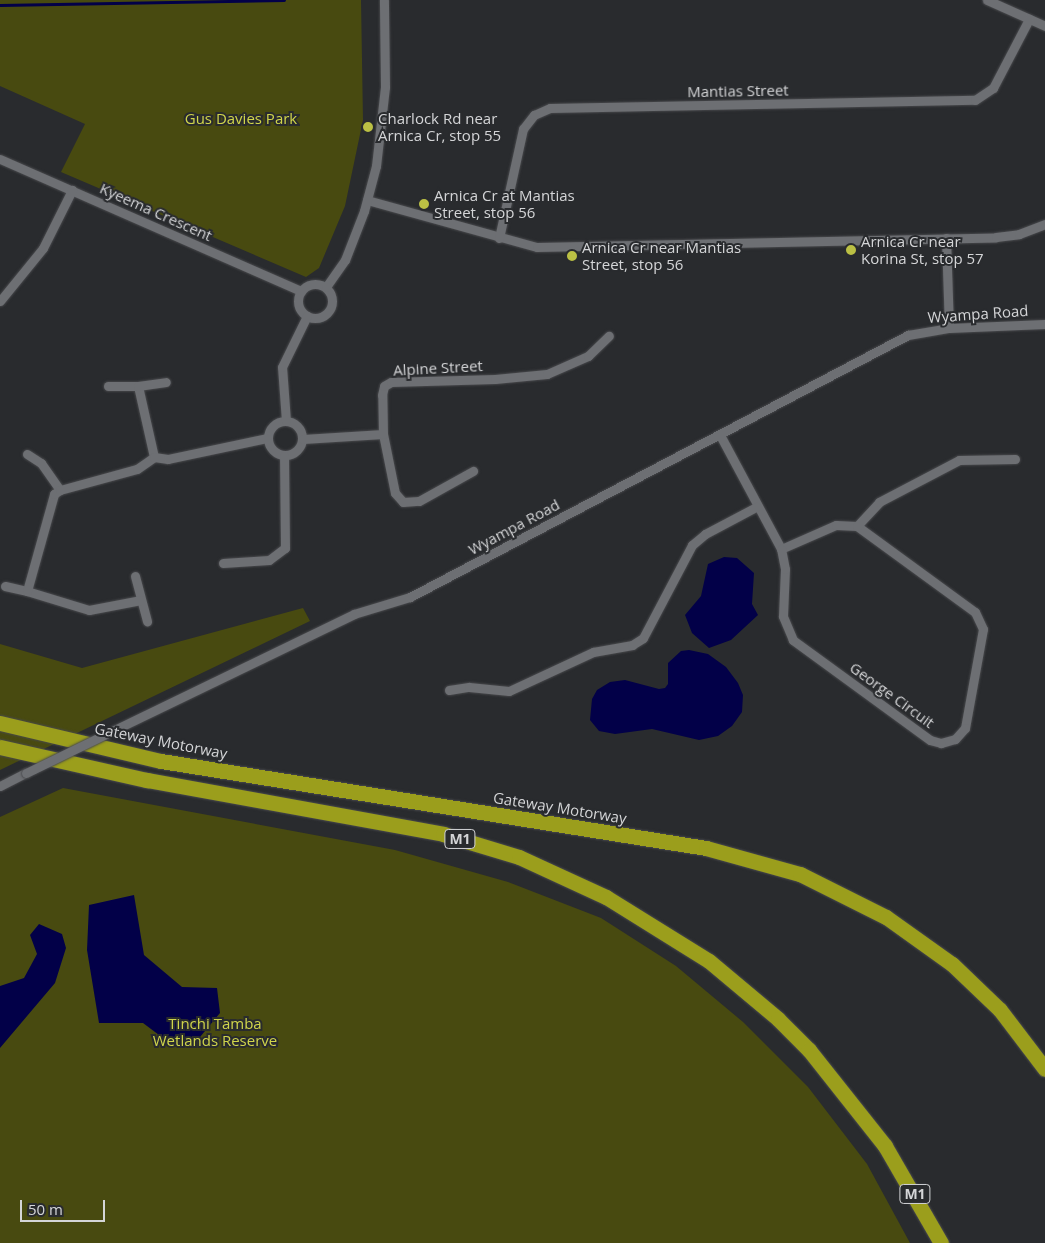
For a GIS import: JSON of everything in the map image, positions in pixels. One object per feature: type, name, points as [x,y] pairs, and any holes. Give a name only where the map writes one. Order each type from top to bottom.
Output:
[{"type":"highway","name":"Gateway Motorway","points":[[0,724],[161,761],[706,848],[800,874],[886,917],[952,964],[987,997],[1045,1069]]},
{"type":"highway","name":"M1","points":[[0,747],[147,780],[405,825],[527,860],[568,877],[634,912],[709,961],[778,1019],[845,1092],[885,1146],[941,1243]]},
{"type":"street","points":[[326,287],[345,260],[367,200],[383,118],[384,0]]},
{"type":"street","points":[[987,0],[1045,26]]},
{"type":"street","name":"Mantias Street","points":[[499,238],[523,129],[534,115],[550,108],[975,100],[993,88],[1029,19]]},
{"type":"street","name":"Kyeema Crescent","points":[[0,159],[301,291]]},
{"type":"street","points":[[0,301],[43,248],[72,190]]},
{"type":"street","points":[[367,200],[537,247],[946,238],[1019,234],[1045,224]]},
{"type":"street","points":[[946,238],[949,328]]},
{"type":"street","points":[[310,284],[326,287],[332,299],[329,310],[319,317],[307,316],[298,305],[301,291],[310,284]]},
{"type":"street","points":[[286,421],[282,367],[307,316]]},
{"type":"street","name":"Wyampa Road","points":[[0,786],[354,614],[410,596],[908,335],[949,328],[1045,324]]},
{"type":"street","name":"Alpine Street","points":[[383,434],[382,395],[384,386],[391,382],[495,379],[547,374],[588,356],[610,336]]},
{"type":"street","points":[[108,386],[138,386],[166,382]]},
{"type":"street","points":[[138,386],[154,457]]},
{"type":"street","points":[[286,421],[298,426],[303,439],[297,452],[284,456],[272,450],[267,438],[272,426],[286,421]]},
{"type":"street","points":[[303,439],[383,434],[395,493],[402,502],[419,501],[473,471]]},
{"type":"street","name":"George Circuit","points":[[720,435],[756,507],[780,549],[785,569],[783,616],[793,640],[930,740],[941,743],[955,738],[966,728],[971,708],[983,629],[975,612],[857,526]]},
{"type":"street","points":[[27,591],[54,494],[60,490],[137,469],[154,457],[168,459],[267,438]]},
{"type":"street","points":[[27,454],[41,463],[60,490]]},
{"type":"street","points":[[223,563],[269,560],[285,548],[284,456]]},
{"type":"street","points":[[780,549],[836,525],[857,526],[879,502],[959,460],[1015,459]]},
{"type":"street","points":[[449,690],[469,687],[509,692],[593,652],[632,645],[643,638],[692,545],[705,534],[756,507]]},
{"type":"street","points":[[135,576],[147,621]]},
{"type":"street","points":[[5,586],[90,610],[141,600]]},
{"type":"green space","name":"Gus Davies Park","points":[[0,0],[361,0],[363,120],[345,206],[319,268],[306,277],[61,172],[85,124],[0,86]]},
{"type":"green space","points":[[303,608],[310,621],[0,770],[0,644],[82,668]]},
{"type":"green space","name":"Tinchi Tamba Wetlands Reserve","points":[[63,788],[395,850],[508,882],[601,918],[676,966],[743,1022],[808,1087],[867,1164],[910,1243],[0,1243],[0,817]]},
{"type":"shaded area","points":[[724,557],[737,558],[754,573],[752,604],[758,615],[731,640],[709,648],[692,633],[685,615],[701,596],[708,564]]},
{"type":"shaded area","points":[[689,650],[708,654],[726,667],[738,683],[743,695],[742,712],[732,726],[718,736],[699,740],[652,729],[615,734],[599,731],[590,720],[592,699],[597,690],[610,682],[625,680],[659,689],[665,688],[668,684],[668,663],[681,651]]},
{"type":"shaded area","points":[[134,895],[144,955],[182,987],[217,988],[220,1013],[200,1037],[167,1041],[143,1023],[99,1023],[87,950],[89,905]]},
{"type":"shaded area","points":[[39,924],[62,934],[66,948],[55,983],[0,1048],[0,986],[24,978],[37,954],[30,935]]},
{"type":"waterway","points":[[0,5],[284,0]]},
{"type":"place","name":"Charlock Rd near Arnica Cr, stop 55","points":[[368,127]]},
{"type":"place","name":"Arnica Cr at Mantias Street, stop 56","points":[[424,204]]},
{"type":"place","name":"Arnica Cr near Korina St, stop 57","points":[[851,250]]},
{"type":"place","name":"Arnica Cr near Mantias Street, stop 56","points":[[572,256]]}]
